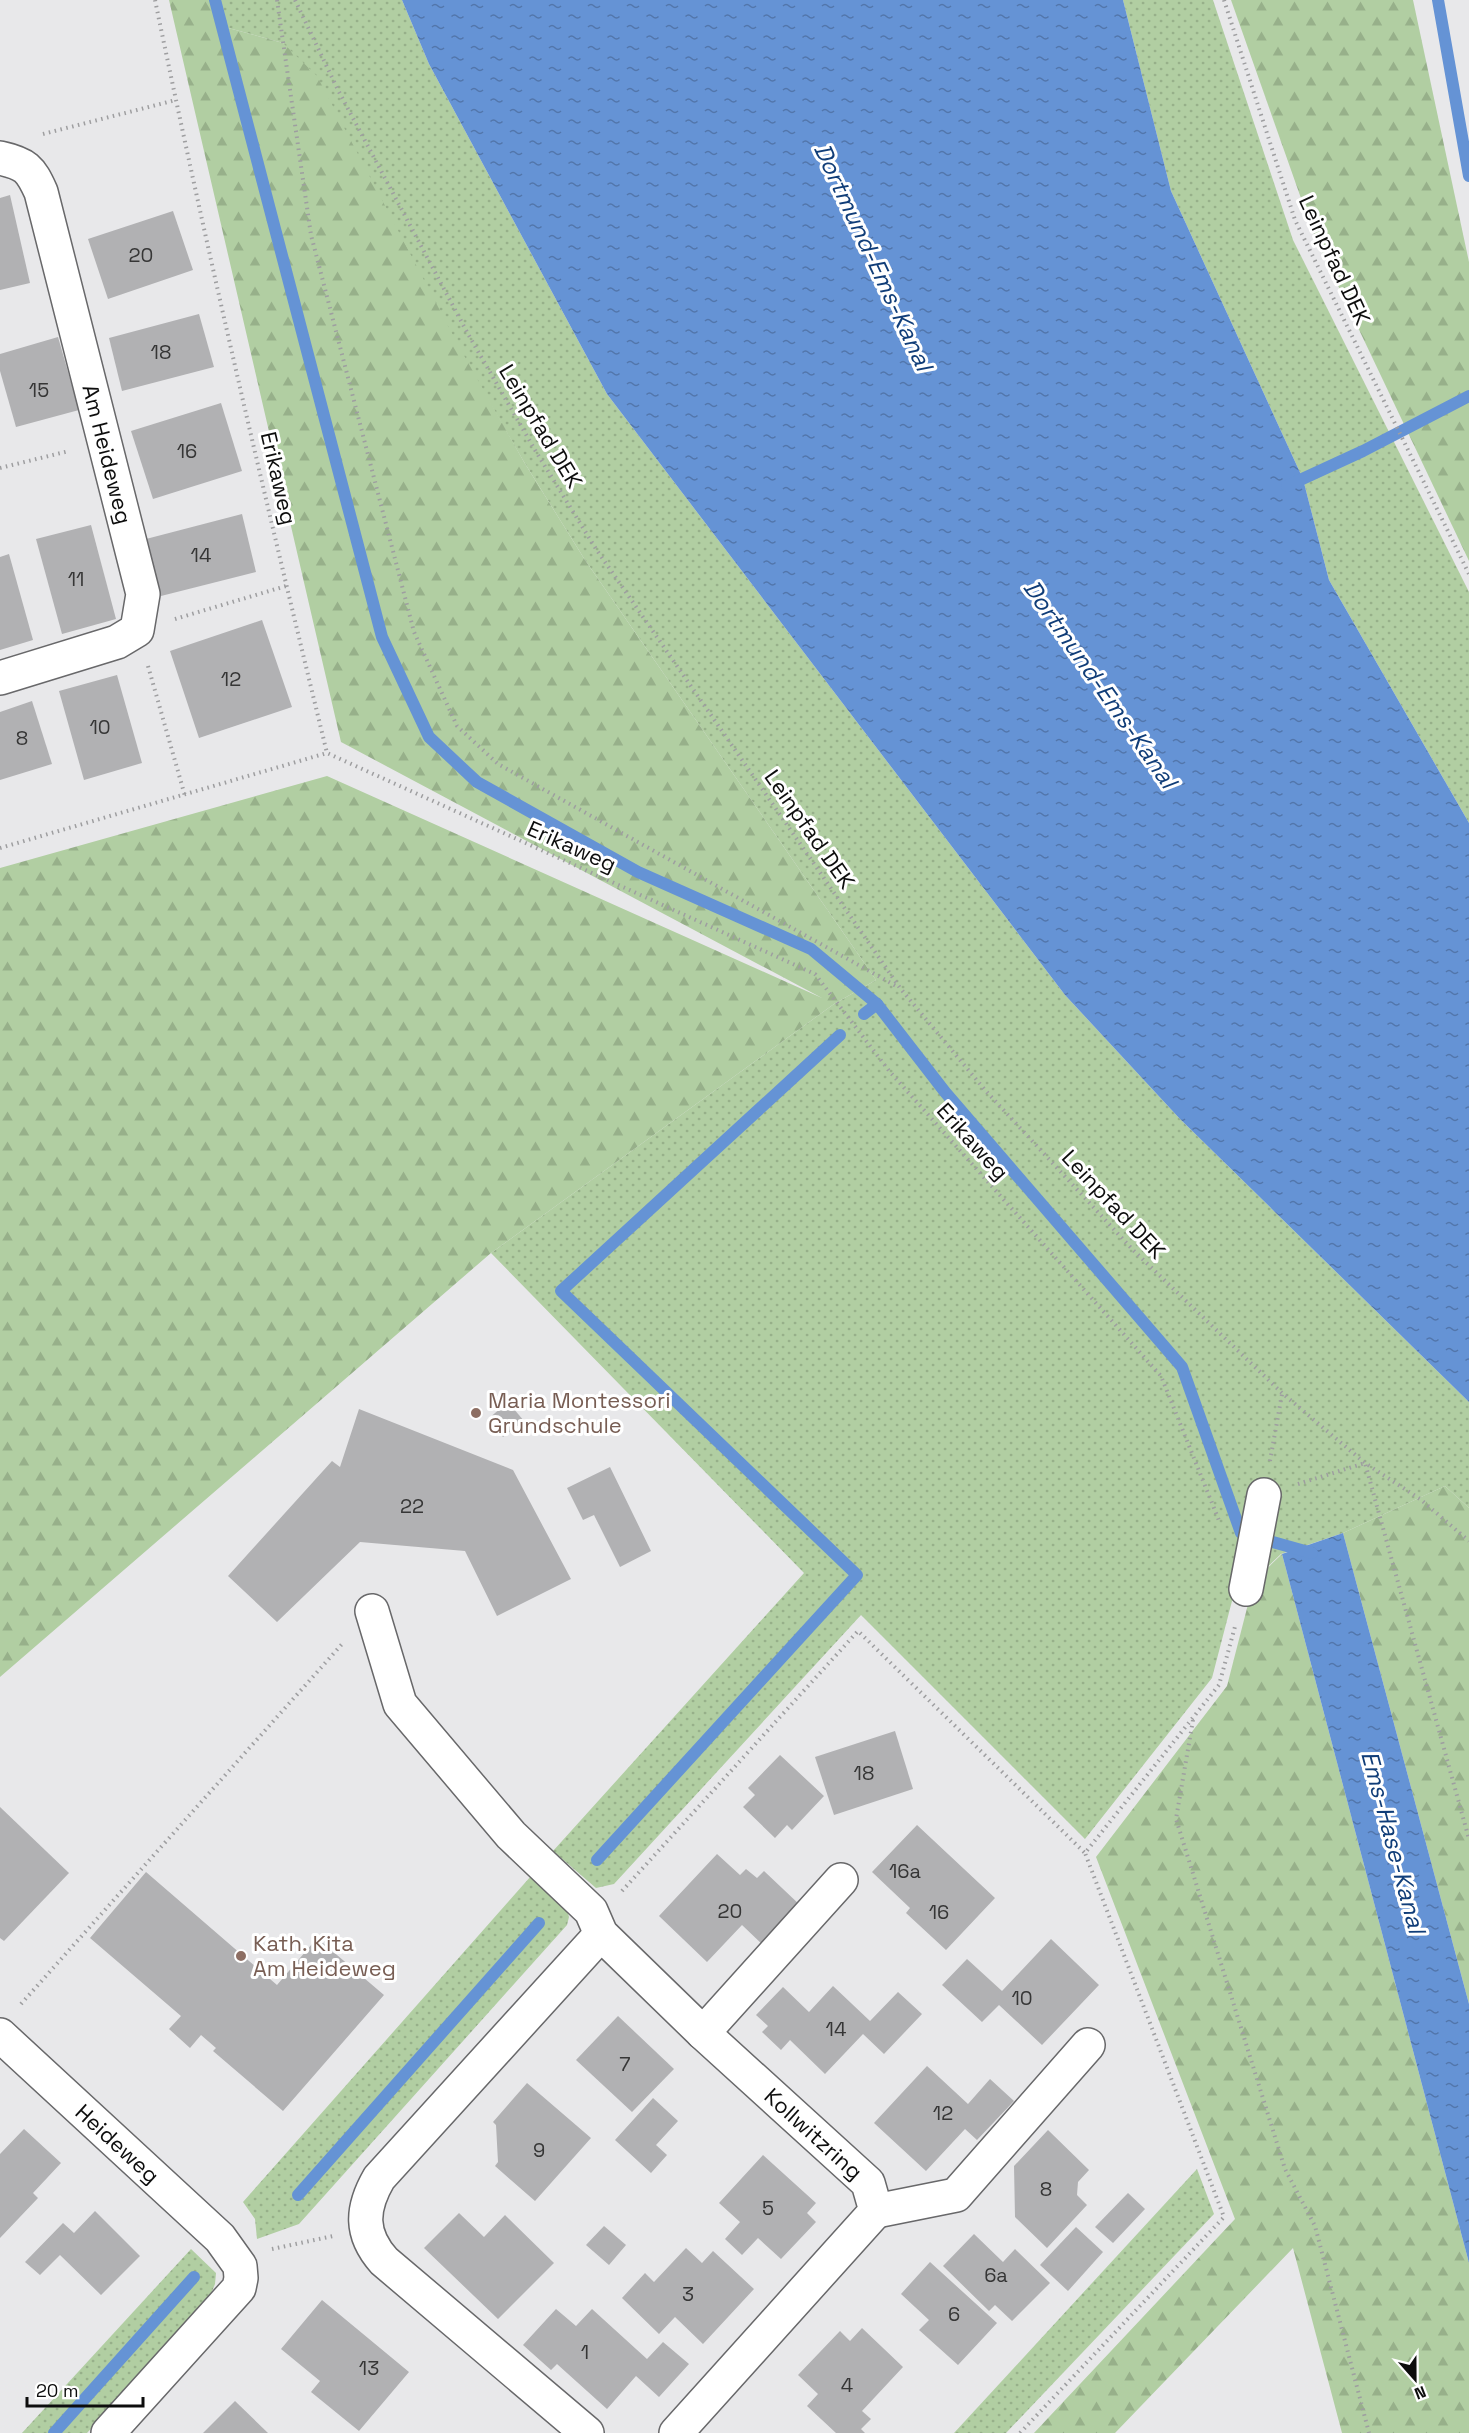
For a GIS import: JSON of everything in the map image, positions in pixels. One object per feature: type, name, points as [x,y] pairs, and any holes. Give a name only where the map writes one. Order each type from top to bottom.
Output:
[{"type":"street","name":"Am Heideweg","points":[[9,160],[33,173],[41,192],[143,594],[137,630]]},
{"type":"street","points":[[0,678],[117,642],[137,630]]},
{"type":"street","points":[[1246,1588],[1264,1495]]},
{"type":"street","name":"Kollwitzring","points":[[372,1611],[400,1704],[511,1835],[591,1911],[601,1934],[703,2033],[867,2183],[876,2211]]},
{"type":"street","points":[[703,2033],[840,1880]]},
{"type":"street","points":[[587,2433],[384,2261],[374,2250],[366,2229],[368,2204],[379,2178],[601,1934]]},
{"type":"street","name":"Heideweg","points":[[8,2022],[235,2256]]},
{"type":"street","points":[[676,2433],[876,2211],[956,2195],[1088,2045]]},
{"type":"street","points":[[108,2433],[239,2288],[240,2266],[235,2256]]},
{"type":"path","name":"Erikaweg","points":[[155,0],[286,586],[327,753],[815,974],[890,1072],[1161,1376],[1220,1525]]},
{"type":"path","points":[[277,0],[311,236],[414,632],[457,726],[498,764],[900,988]]},
{"type":"path","name":"Leinpfad DEK","points":[[295,0],[338,90],[462,324],[541,460],[596,549],[900,988],[985,1090],[1133,1250],[1282,1393],[1365,1462],[1420,1499],[1469,1541]]},
{"type":"path","name":"Leinpfad DEK","points":[[1224,0],[1294,220],[1405,439],[1469,574]]},
{"type":"path","points":[[9,160],[29,138],[176,100]]},
{"type":"path","points":[[0,468],[105,442]]},
{"type":"path","points":[[185,796],[137,630],[286,586]]},
{"type":"path","points":[[0,848],[327,753]]},
{"type":"path","points":[[1282,1393],[1264,1495],[1365,1462],[1469,1839]]},
{"type":"path","points":[[1085,1853],[1219,1685],[1246,1588]]},
{"type":"path","points":[[8,2022],[372,1611]]},
{"type":"path","points":[[601,1934],[622,1891],[858,1631],[1085,1853],[1224,2217],[1020,2433]]},
{"type":"path","points":[[1193,1719],[1176,1819],[1285,2169],[1315,2226],[1369,2433]]},
{"type":"path","points":[[235,2256],[366,2229]]},
{"type":"green space","points":[[169,0],[215,0],[221,26],[283,43],[317,76],[457,343],[524,462],[585,560],[876,980],[834,1004],[491,1253],[0,1677],[0,868],[327,776],[822,998],[341,742]]},
{"type":"green space","points":[[215,0],[402,0],[429,64],[607,394],[1065,995],[1180,1119],[1469,1402],[1469,1508],[1445,1486],[1343,1533],[1281,1554],[1232,1601],[1212,1678],[1085,1839],[861,1615],[614,1884],[596,1888],[553,1851],[804,1573],[491,1253],[834,1004],[876,980],[585,560],[524,462],[283,43],[221,26]]},
{"type":"green space","points":[[1123,0],[1213,0],[1293,240],[1469,592],[1469,823],[1329,580],[1303,479],[1171,191]]},
{"type":"green space","points":[[1231,0],[1413,0],[1469,262],[1469,561],[1314,235]]},
{"type":"green space","points":[[1445,1486],[1469,1508],[1469,2004],[1343,1533]]},
{"type":"green space","points":[[1282,1554],[1469,2263],[1469,2433],[1342,2433],[1293,2248],[1115,2433],[1034,2433],[1235,2219],[1096,1857],[1227,1686],[1254,1581]]},
{"type":"green space","points":[[531,1876],[567,1910],[569,1917],[567,1925],[299,2224],[257,2239],[255,2219],[243,2202]]},
{"type":"green space","points":[[1197,2169],[1214,2214],[1006,2433],[954,2433]]},
{"type":"green space","points":[[191,2249],[216,2273],[215,2284],[208,2301],[87,2433],[22,2433]]},
{"type":"water","name":"Dortmund-Ems-Kanal","points":[[402,0],[1123,0],[1171,191],[1303,479],[1329,580],[1469,823],[1469,1402],[1180,1119],[1065,995],[607,394],[429,64]]},
{"type":"water","name":"Ems-Hase-Kanal","points":[[1343,1533],[1469,2004],[1469,2263],[1282,1554]]},
{"type":"building","points":[[10,195],[30,283],[0,290],[0,198]]},
{"type":"building","points":[[173,211],[193,270],[108,299],[88,239]]},
{"type":"building","points":[[199,314],[214,367],[122,391],[109,338]]},
{"type":"building","points":[[58,337],[79,410],[16,427],[0,371],[0,354]]},
{"type":"building","points":[[221,403],[242,471],[153,499],[131,431]]},
{"type":"building","points":[[242,514],[256,572],[161,596],[146,539]]},
{"type":"building","points":[[91,525],[116,619],[62,634],[36,539]]},
{"type":"building","points":[[9,554],[33,640],[0,650],[0,557]]},
{"type":"building","points":[[262,620],[292,707],[199,738],[170,651]]},
{"type":"building","points":[[117,675],[142,763],[84,780],[59,691]]},
{"type":"building","points":[[32,701],[52,764],[0,780],[0,712]]},
{"type":"building","points":[[508,1402],[524,1421],[503,1437],[488,1419]]},
{"type":"building","points":[[359,1409],[513,1470],[571,1579],[497,1616],[465,1551],[360,1542],[277,1622],[228,1576],[332,1461],[340,1467]]},
{"type":"building","points":[[610,1467],[651,1551],[620,1567],[594,1515],[583,1520],[567,1488]]},
{"type":"building","points":[[895,1731],[913,1789],[834,1815],[815,1757]]},
{"type":"building","points":[[780,1755],[824,1796],[792,1830],[787,1825],[775,1838],[743,1807],[755,1795],[748,1788]]},
{"type":"building","points":[[0,1807],[69,1873],[4,1941],[0,1938]]},
{"type":"building","points":[[917,1825],[995,1898],[946,1950],[906,1913],[910,1908],[872,1872]]},
{"type":"building","points":[[717,1854],[740,1875],[746,1869],[757,1878],[764,1871],[801,1906],[764,1946],[742,1925],[707,1962],[659,1916]]},
{"type":"building","points":[[146,1872],[277,1985],[317,1938],[384,1995],[283,2111],[213,2051],[216,2048],[201,2035],[190,2048],[169,2029],[181,2016],[90,1938]]},
{"type":"building","points":[[1051,1939],[1099,1985],[1042,2045],[999,2005],[982,2022],[942,1985],[967,1959],[1002,1991]]},
{"type":"building","points":[[833,1986],[870,2021],[898,1992],[922,2014],[884,2054],[863,2034],[825,2074],[790,2040],[781,2050],[762,2032],[768,2026],[756,2015],[783,1987],[809,2012]]},
{"type":"building","points":[[618,2016],[674,2069],[632,2112],[576,2060]]},
{"type":"building","points":[[927,2066],[968,2104],[990,2079],[1014,2101],[977,2140],[965,2129],[926,2171],[874,2123]]},
{"type":"building","points":[[527,2083],[591,2138],[535,2201],[495,2166],[498,2162],[496,2125],[493,2122]]},
{"type":"building","points":[[653,2098],[678,2121],[656,2145],[667,2155],[651,2173],[615,2140]]},
{"type":"building","points":[[24,2129],[61,2163],[33,2193],[38,2198],[0,2238],[0,2154]]},
{"type":"building","points":[[1048,2130],[1089,2170],[1078,2182],[1077,2195],[1087,2205],[1047,2248],[1015,2217],[1014,2166]]},
{"type":"building","points":[[763,2155],[816,2203],[807,2213],[816,2222],[781,2259],[758,2238],[742,2255],[725,2239],[740,2222],[719,2203]]},
{"type":"building","points":[[1128,2193],[1145,2209],[1113,2243],[1095,2227]]},
{"type":"building","points":[[95,2211],[140,2256],[101,2295],[60,2255],[40,2275],[25,2262],[63,2223],[74,2233]]},
{"type":"building","points":[[459,2213],[484,2237],[505,2215],[554,2263],[498,2319],[424,2248]]},
{"type":"building","points":[[604,2226],[626,2245],[609,2265],[586,2245]]},
{"type":"building","points":[[1076,2227],[1103,2252],[1068,2291],[1040,2265]]},
{"type":"building","points":[[974,2234],[1003,2262],[1015,2249],[1050,2283],[1012,2321],[995,2305],[989,2311],[943,2266]]},
{"type":"building","points":[[686,2248],[702,2263],[713,2251],[754,2289],[703,2344],[675,2317],[659,2334],[622,2298],[645,2273],[654,2282]]},
{"type":"building","points":[[930,2262],[997,2323],[958,2365],[919,2330],[929,2320],[901,2294]]},
{"type":"building","points":[[322,2300],[409,2372],[359,2431],[311,2392],[320,2381],[281,2349]]},
{"type":"building","points":[[556,2309],[576,2326],[592,2309],[647,2359],[663,2342],[689,2364],[659,2397],[636,2376],[607,2409],[557,2364],[551,2370],[523,2345]]},
{"type":"building","points":[[862,2328],[903,2367],[862,2411],[871,2419],[861,2429],[865,2433],[836,2433],[807,2406],[818,2394],[798,2375],[840,2331],[850,2341]]},
{"type":"building","points":[[235,2401],[268,2433],[203,2433]]},
{"type":"waterway","points":[[215,0],[382,637],[429,737],[477,782],[638,872],[811,949],[877,1004],[945,1092],[1182,1367],[1241,1533],[1312,1553]]},
{"type":"waterway","points":[[1438,0],[1469,176]]},
{"type":"waterway","points":[[1287,486],[1363,451],[1469,396]]},
{"type":"waterway","points":[[864,1014],[877,1004]]},
{"type":"waterway","points":[[597,1860],[857,1575],[561,1291],[840,1035]]},
{"type":"waterway","points":[[298,2195],[539,1923]]},
{"type":"waterway","points":[[54,2433],[194,2277]]},
{"type":"place","name":"Maria Montessori Grundschule","points":[[476,1413]]},
{"type":"place","name":"Kath. Kita Am Heideweg","points":[[241,1956]]}]
